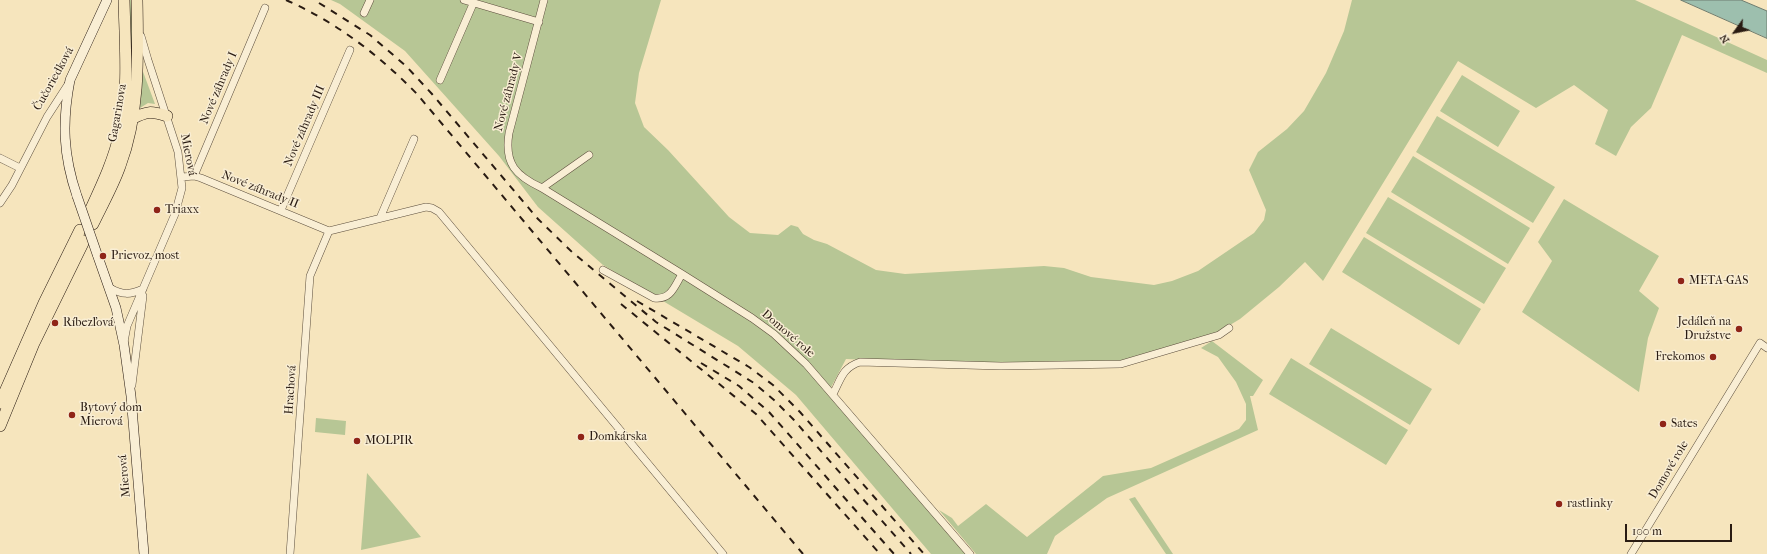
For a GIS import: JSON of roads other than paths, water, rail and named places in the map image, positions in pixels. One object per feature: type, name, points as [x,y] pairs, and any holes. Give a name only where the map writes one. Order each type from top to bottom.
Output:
[{"type":"main road","name":"Gagarinova","points":[[89,212],[111,163],[122,121],[125,81],[124,0]]},
{"type":"main road","name":"Gagarinova","points":[[93,224],[120,167],[128,142],[137,86],[137,0]]},
{"type":"main road","points":[[132,119],[146,112],[156,112],[167,116]]},
{"type":"main road","points":[[0,403],[44,303],[80,230]]},
{"type":"main road","points":[[0,426],[34,343],[84,241]]},
{"type":"street","name":"Čučoriedková","points":[[0,202],[12,185],[49,113],[70,80],[107,0]]},
{"type":"street","points":[[364,13],[370,0]]},
{"type":"street","points":[[464,0],[473,4],[539,22]]},
{"type":"street","name":"Nové záhrady V","points":[[542,188],[525,180],[517,172],[509,157],[508,146],[509,133],[544,0]]},
{"type":"street","points":[[440,80],[473,4]]},
{"type":"street","name":"Nové záhrady I","points":[[194,176],[265,8]]},
{"type":"street","name":"Mierová","points":[[124,344],[127,326],[175,214],[182,188],[182,177],[178,152],[148,60],[138,23]]},
{"type":"street","name":"Nové záhrady III","points":[[281,210],[350,50]]},
{"type":"street","name":"Mierová","points":[[70,80],[66,107],[64,138],[69,167],[77,196],[110,288],[124,344],[131,396],[144,554]]},
{"type":"street","points":[[380,218],[414,139]]},
{"type":"street","points":[[542,188],[589,155]]},
{"type":"street","points":[[0,158],[20,168]]},
{"type":"street","name":"Nové záhrady II","points":[[182,177],[194,176],[281,210],[329,231]]},
{"type":"street","name":"Domové role","points":[[542,188],[752,318],[774,334],[806,364],[833,394],[970,554]]},
{"type":"street","points":[[329,231],[426,207],[432,208],[439,212],[723,554]]},
{"type":"street","name":"Hrachová","points":[[290,554],[310,276],[329,231]]},
{"type":"street","points":[[603,270],[654,298],[662,299],[669,295],[682,274]]},
{"type":"street","points":[[110,288],[123,294],[133,294],[143,289]]},
{"type":"street","name":"Mierová","points":[[131,396],[143,289]]},
{"type":"street","points":[[833,394],[843,373],[850,365],[860,362],[1002,366],[1122,364],[1219,335],[1229,328]]},
{"type":"street","name":"Domové role","points":[[1631,554],[1760,344],[1767,348]]},
{"type":"railway","points":[[286,0],[322,18],[356,41],[388,66],[417,94],[803,554]]},
{"type":"railway","points":[[319,3],[370,35],[406,66],[432,94],[538,219],[572,252],[656,322],[754,383],[774,400],[793,419],[911,554]]},
{"type":"railway","points":[[637,301],[749,367],[773,385],[800,412],[924,554]]},
{"type":"railway","points":[[621,304],[756,414],[880,554]]},
{"type":"railway","points":[[701,363],[739,386],[769,412],[894,554]]},
{"type":"place","name":"Triaxx","points":[[157,210]]},
{"type":"place","name":"Prievoz, most","points":[[103,256]]},
{"type":"place","name":"META-GAS","points":[[1681,281]]},
{"type":"place","name":"Ríbezľová","points":[[55,323]]},
{"type":"place","name":"Jedáleň na Družstve","points":[[1739,329]]},
{"type":"place","name":"Frekomos","points":[[1713,357]]},
{"type":"place","name":"Bytový dom Mierová","points":[[72,415]]},
{"type":"place","name":"Sates","points":[[1663,424]]},
{"type":"place","name":"Domkárska","points":[[581,437]]},
{"type":"place","name":"MOLPIR","points":[[357,441]]},
{"type":"place","name":"rastlinky","points":[[1559,504]]}]
